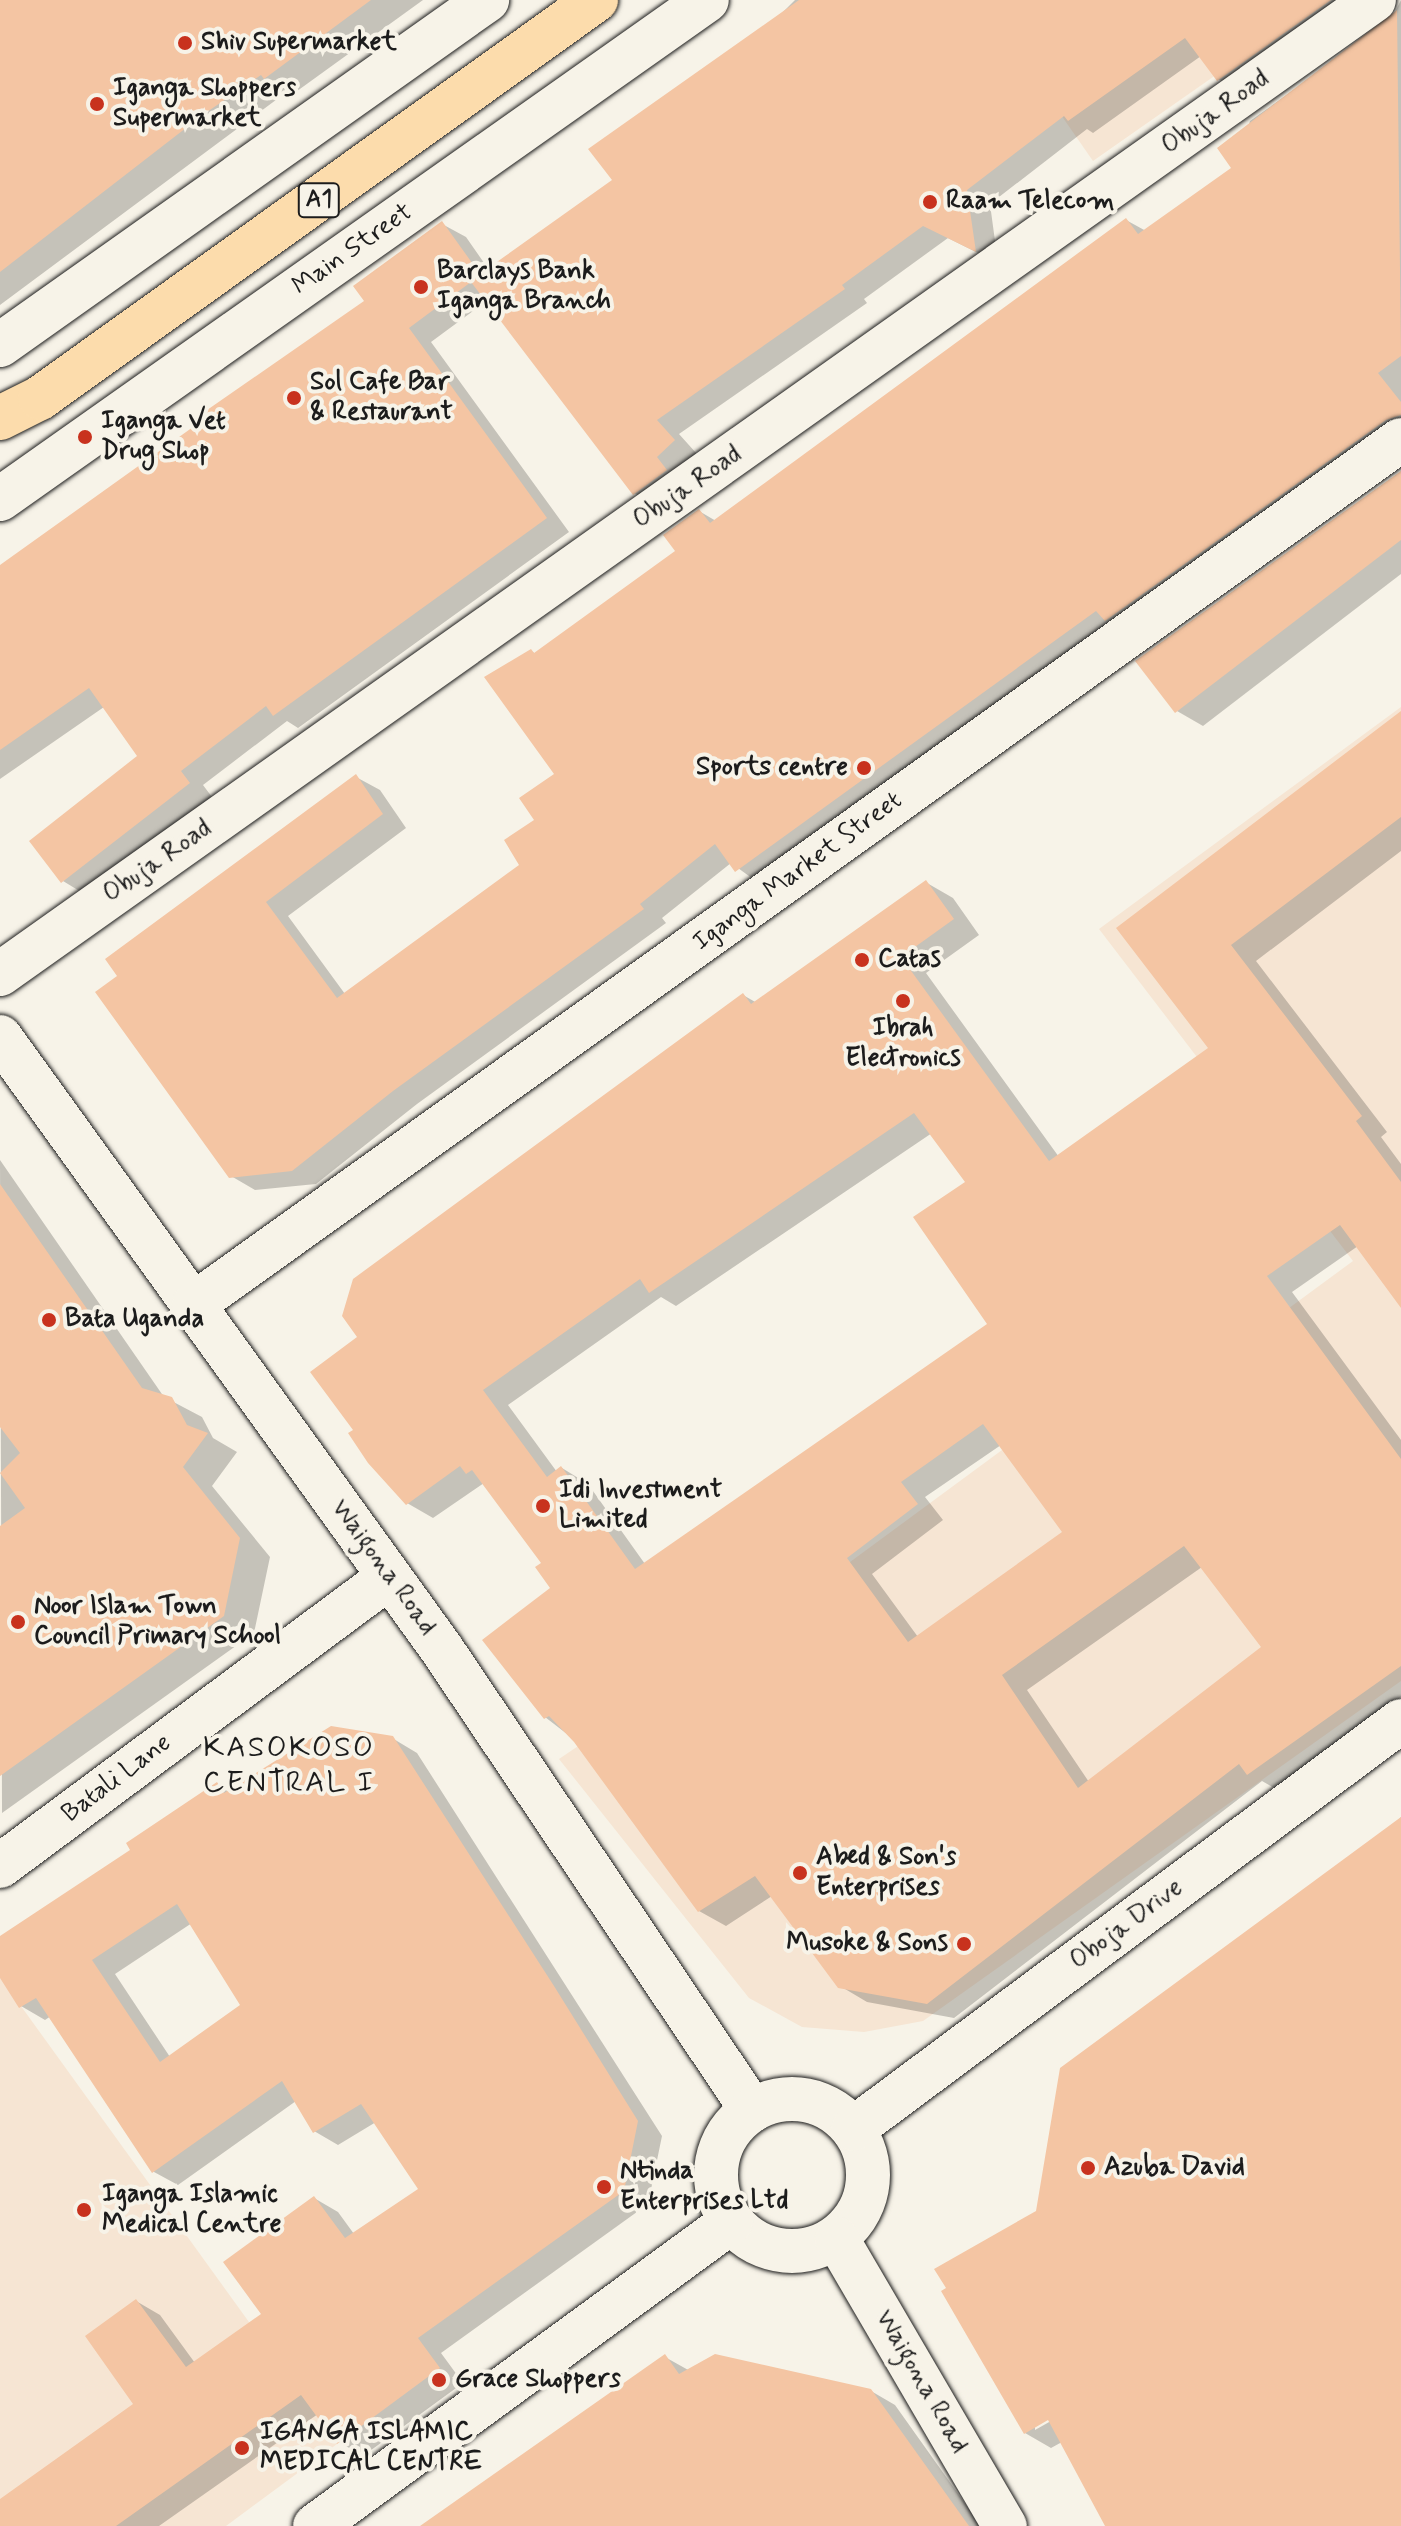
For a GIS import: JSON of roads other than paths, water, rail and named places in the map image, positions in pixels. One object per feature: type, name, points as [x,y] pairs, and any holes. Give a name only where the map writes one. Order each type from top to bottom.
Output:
[{"type":"main road","name":"A1","points":[[0,418],[40,398],[596,0]]},
{"type":"main road","name":"A1","points":[[0,440],[40,398]]},
{"type":"street","points":[[0,345],[487,0]]},
{"type":"street","name":"Main Street","points":[[0,499],[707,0]]},
{"type":"street","name":"Obuja Road","points":[[0,974],[1374,0]]},
{"type":"street","name":"Iganga Market Street","points":[[194,1304],[1401,440]]},
{"type":"street","name":"Waigona Road","points":[[0,1037],[389,1577],[752,2110]]},
{"type":"street","name":"Batali Lane","points":[[0,1866],[389,1577]]},
{"type":"street","name":"Oboja Drive","points":[[853,2129],[1401,1721]]},
{"type":"street","points":[[796,2099],[817,2103],[853,2129],[864,2148],[866,2192],[837,2239],[806,2250],[783,2251],[746,2236],[731,2222],[720,2204],[716,2164],[722,2143],[752,2110],[796,2099]]},
{"type":"street","points":[[315,2526],[731,2222]]},
{"type":"street","name":"Waigona Road","points":[[837,2239],[1005,2526]]},
{"type":"place","name":"Shiv Supermarket","points":[[185,43]]},
{"type":"place","name":"Iganga Shoppers Supermarket","points":[[97,104]]},
{"type":"place","name":"Raam Telecom","points":[[930,202]]},
{"type":"place","name":"Barclays Bank Iganga Branch","points":[[421,287]]},
{"type":"place","name":"Sol Cafe Bar & Restaurant","points":[[294,398]]},
{"type":"place","name":"Iganga Vet Drug Shop","points":[[85,437]]},
{"type":"place","name":"Sports centre","points":[[864,768]]},
{"type":"place","name":"Catas","points":[[862,960]]},
{"type":"place","name":"Ibrah Electronics","points":[[903,1001]]},
{"type":"place","name":"Bata Uganda","points":[[49,1320]]},
{"type":"place","name":"Idi Investment Limited","points":[[543,1506]]},
{"type":"place","name":"Noor Islam Town Council Primary School","points":[[18,1622]]},
{"type":"place","name":"Abed & Son's Enterprises","points":[[800,1873]]},
{"type":"place","name":"Musoke & Sons","points":[[964,1944]]},
{"type":"place","name":"Azuba David","points":[[1088,2168]]},
{"type":"place","name":"Ntinda Enterprises Ltd","points":[[604,2187]]},
{"type":"place","name":"Iganga Islamic Medical Centre","points":[[84,2210]]},
{"type":"place","name":"Grace Shoppers","points":[[439,2380]]},
{"type":"place","name":"IGANGA ISLAMIC MEDICAL CENTRE","points":[[242,2448]]},
{"type":"district","name":"KASOKOSO CENTRAL I","points":[[289,1765]]}]
